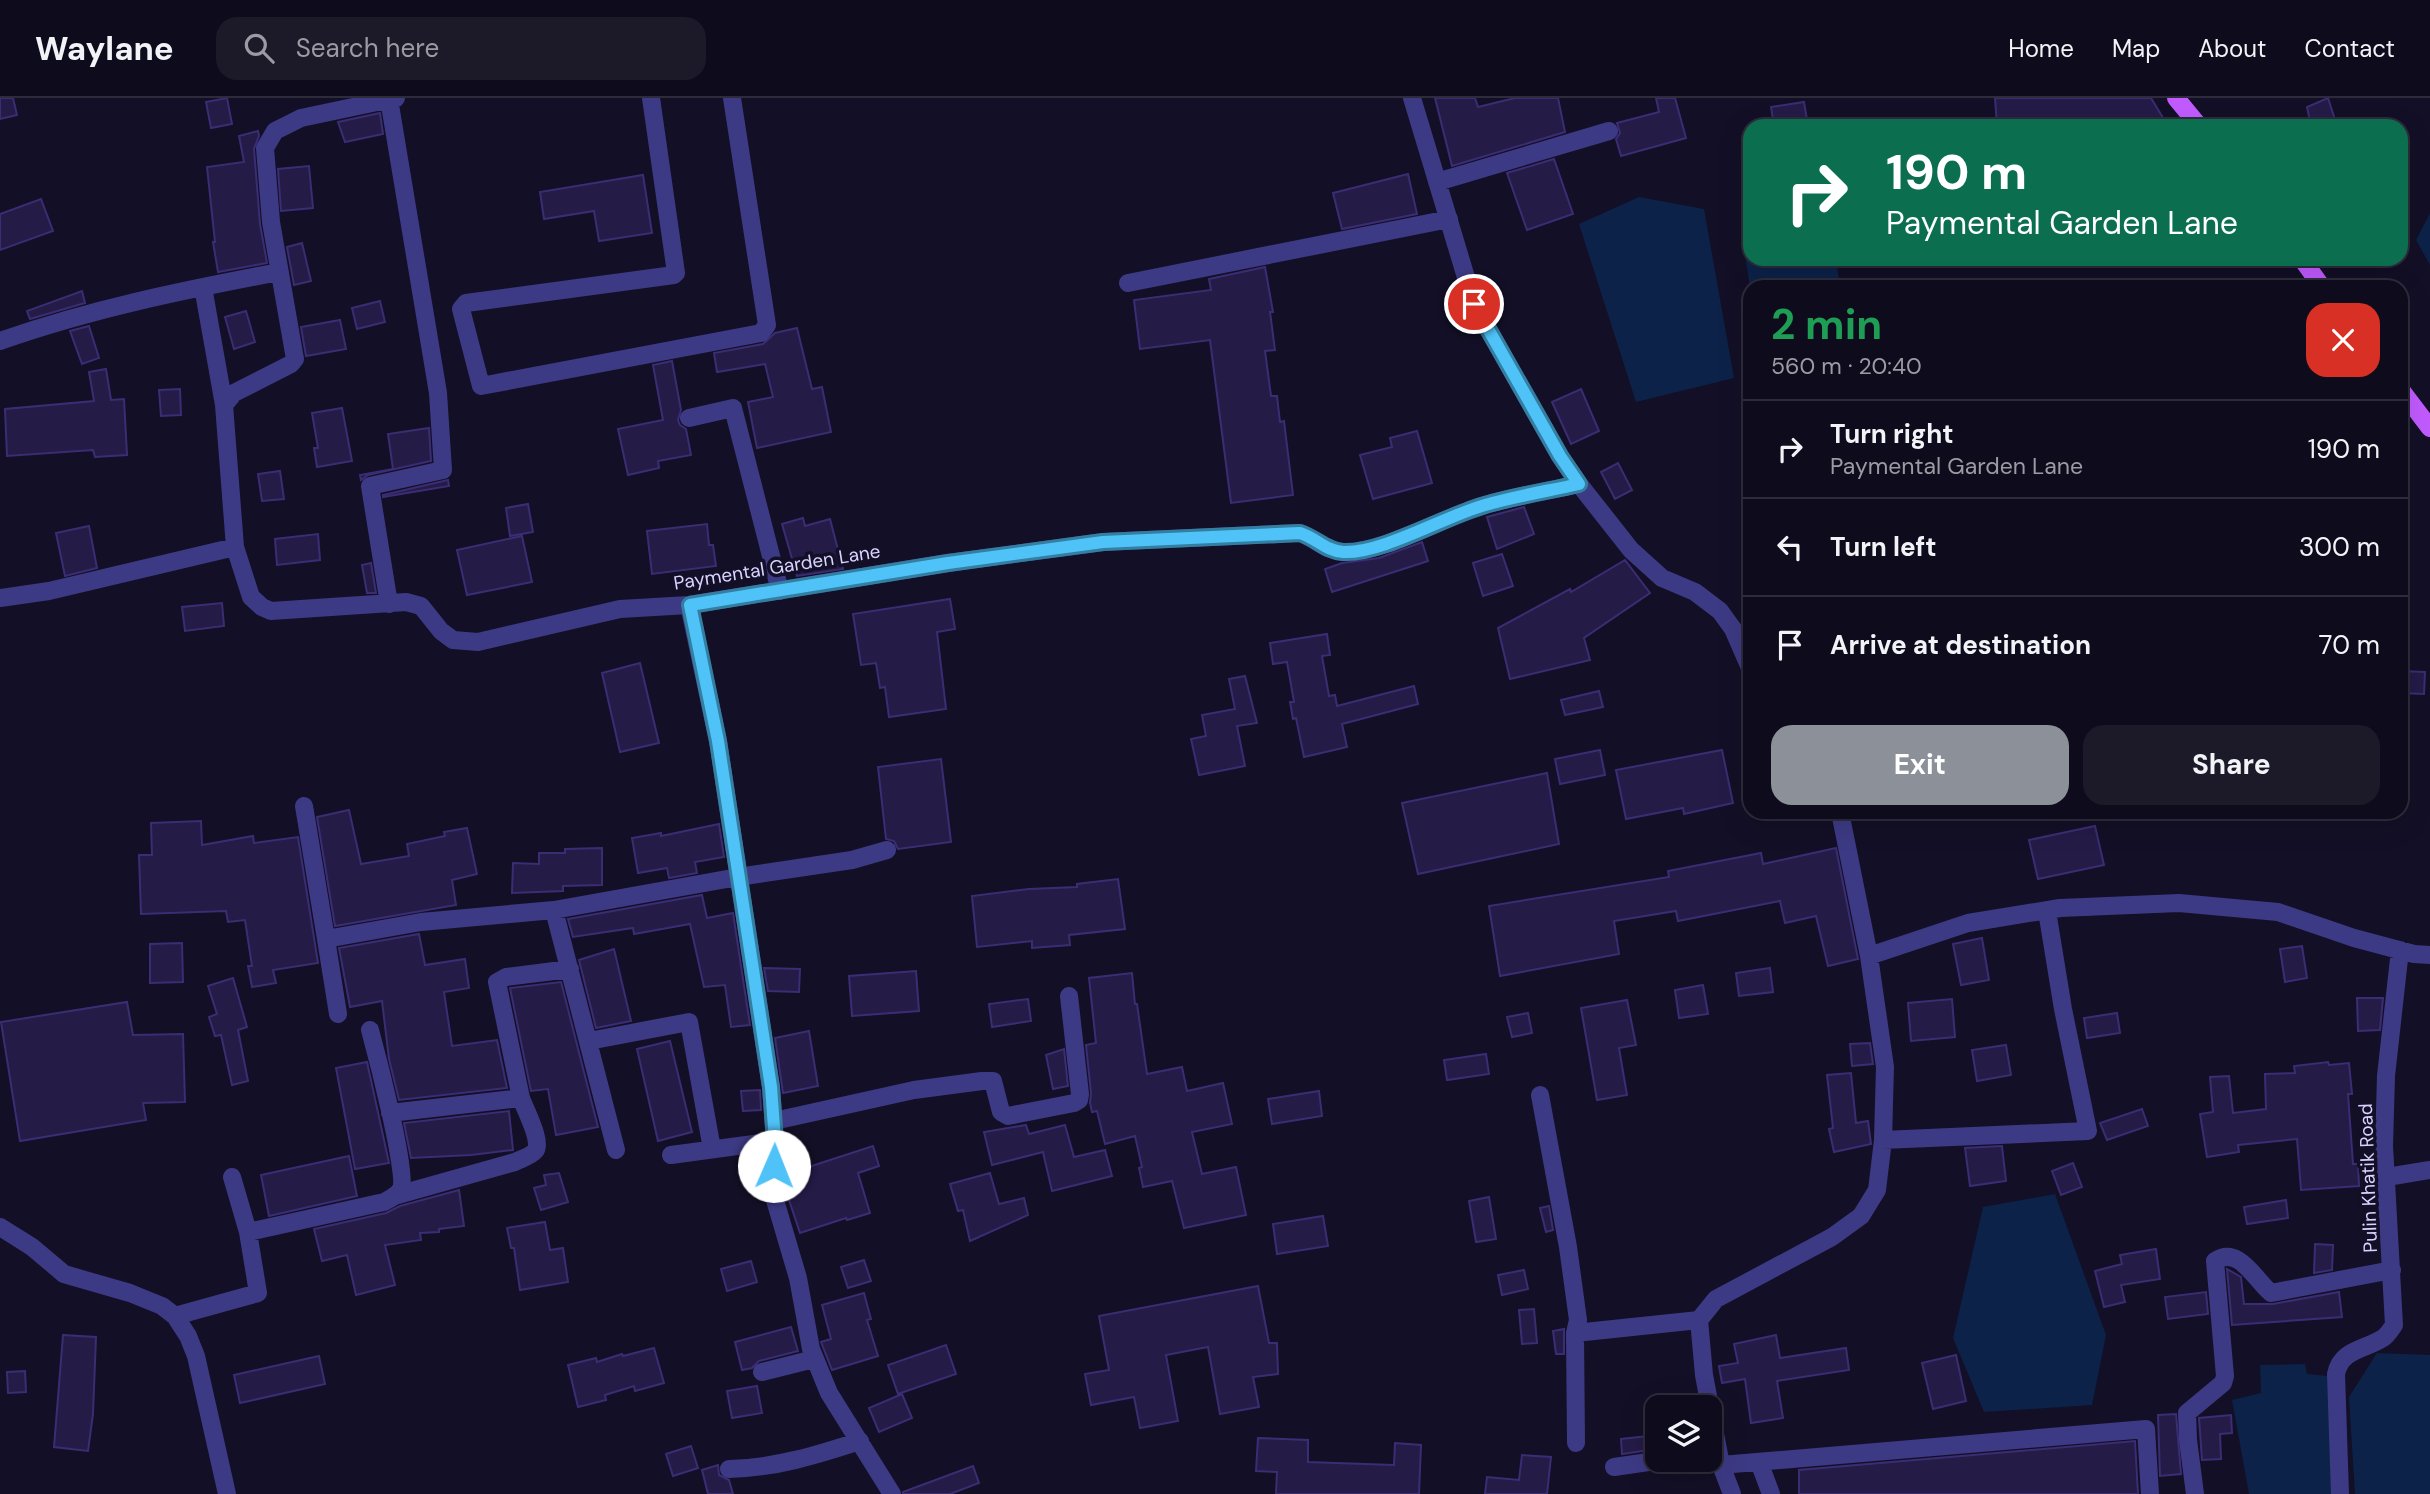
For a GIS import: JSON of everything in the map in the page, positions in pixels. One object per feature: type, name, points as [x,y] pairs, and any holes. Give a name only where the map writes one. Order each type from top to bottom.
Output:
[{"type":"main road","points":[[2176,98],[2193,119]]},
{"type":"main road","points":[[2408,399],[2430,428]]},
{"type":"street","points":[[651,98],[676,273],[466,303],[461,309],[481,386],[761,333],[765,330],[767,325],[732,98]]},
{"type":"street","points":[[1412,98],[1474,304],[1560,456],[1631,550],[1662,578],[1695,592],[1720,611],[1733,629],[1743,652]]},
{"type":"street","points":[[224,405],[234,393],[291,364],[295,359],[271,222],[265,148],[268,140],[275,131],[301,118],[392,99],[438,393],[443,470],[370,486],[389,604]]},
{"type":"street","points":[[1437,182],[1609,131]]},
{"type":"street","points":[[1128,283],[1449,219]]},
{"type":"street","points":[[0,341],[81,314],[279,272]]},
{"type":"street","name":"Paymental Garden Lane","points":[[204,286],[224,405],[235,547],[251,597],[271,611],[407,602],[421,606],[441,631],[453,640],[478,642],[620,609],[690,605],[935,565],[1103,542],[1300,533],[1311,536],[1326,548],[1341,552],[1355,551],[1376,546],[1484,505],[1579,484]]},
{"type":"street","points":[[689,418],[733,408],[780,591]]},
{"type":"street","points":[[0,598],[49,591],[235,547]]},
{"type":"street","points":[[690,605],[718,741],[769,1074],[775,1141],[772,1190],[798,1278],[814,1359],[829,1394],[892,1494]]},
{"type":"street","points":[[304,806],[338,1014]]},
{"type":"street","points":[[1708,1395],[1699,1320],[1716,1298],[1832,1237],[1861,1216],[1877,1190],[1883,1140],[1885,1067],[1869,957],[1841,819]]},
{"type":"street","points":[[326,939],[421,922],[554,910],[852,860],[887,850]]},
{"type":"street","points":[[1869,957],[1968,923],[2047,911],[2179,903],[2278,912],[2354,938],[2414,954],[2430,955]]},
{"type":"street","points":[[554,910],[616,1150]]},
{"type":"street","points":[[1883,1140],[2088,1131],[2063,1009],[2047,911]]},
{"type":"street","name":"Pulin Khatik Road","points":[[2340,1494],[2336,1374],[2338,1364],[2343,1358],[2385,1337],[2394,1325],[2384,1146],[2386,1076],[2400,950]]},
{"type":"street","points":[[248,1232],[384,1202],[394,1196],[515,1162],[533,1153],[538,1141],[521,1098],[497,982],[506,977],[570,969]]},
{"type":"street","points":[[774,1121],[914,1090],[982,1081],[993,1082],[1001,1112],[1008,1116],[1074,1103],[1079,1100],[1080,1094],[1069,996]]},
{"type":"street","points":[[589,1041],[689,1021],[712,1149]]},
{"type":"street","points":[[370,1030],[390,1114],[401,1176],[401,1188],[394,1196]]},
{"type":"street","points":[[1540,1095],[1568,1247],[1578,1320],[1576,1443]]},
{"type":"street","points":[[390,1114],[521,1098]]},
{"type":"street","points":[[671,1155],[775,1141]]},
{"type":"street","points":[[2387,1177],[2430,1170]]},
{"type":"street","points":[[175,1316],[258,1293],[248,1232],[232,1177]]},
{"type":"street","points":[[0,1227],[32,1247],[64,1273],[149,1300],[175,1316],[188,1336],[196,1356],[227,1494]]},
{"type":"street","points":[[2195,1494],[2187,1413],[2223,1383],[2225,1376],[2215,1261],[2218,1258],[2241,1261],[2271,1293],[2392,1270]]},
{"type":"street","points":[[1576,1333],[1699,1320]]},
{"type":"street","points":[[762,1372],[814,1359]]},
{"type":"street","points":[[1722,1455],[1759,1462],[2146,1429],[2150,1494]]},
{"type":"street","points":[[729,1469],[779,1464],[860,1441]]},
{"type":"street","points":[[1614,1467],[1645,1462]]},
{"type":"street","points":[[1759,1462],[1771,1494]]},
{"type":"street","points":[[1722,1469],[1732,1494]]},
{"type":"water","points":[[1639,197],[1704,209],[1734,378],[1636,402],[1579,224]]},
{"type":"water","points":[[2430,213],[2430,265],[2416,240]]},
{"type":"water","points":[[1747,266],[1837,266],[1839,280],[1749,280]]},
{"type":"water","points":[[2055,1194],[2106,1335],[2092,1405],[1984,1412],[1953,1338],[1983,1207]]},
{"type":"water","points":[[2377,1353],[2430,1355],[2430,1494],[2355,1494],[2349,1397]]},
{"type":"water","points":[[2305,1364],[2307,1374],[2329,1376],[2337,1494],[2249,1494],[2232,1400],[2261,1393],[2260,1365]]},
{"type":"building","points":[[0,98],[13,98],[17,115],[0,119]]},
{"type":"building","points":[[227,98],[232,124],[211,128],[206,102]]},
{"type":"building","points":[[1435,98],[1475,98],[1478,107],[1515,98],[1558,98],[1565,132],[1452,166]]},
{"type":"building","points":[[1656,98],[1675,98],[1686,138],[1621,156],[1616,139],[1620,133],[1617,123],[1659,112]]},
{"type":"building","points":[[1995,98],[2151,98],[2164,119],[1996,119]]},
{"type":"building","points":[[2328,98],[2335,119],[2310,119],[2307,107]]},
{"type":"building","points":[[1804,102],[1807,119],[1773,119],[1771,107]]},
{"type":"building","points":[[380,113],[383,134],[345,142],[338,122]]},
{"type":"building","points":[[258,131],[254,149],[260,224],[267,263],[218,272],[207,167],[244,162],[239,136]]},
{"type":"building","points":[[1554,159],[1573,214],[1527,230],[1507,173]]},
{"type":"building","points":[[309,166],[313,208],[281,211],[278,169]]},
{"type":"building","points":[[1408,174],[1417,214],[1342,229],[1333,193]]},
{"type":"building","points":[[643,175],[652,233],[599,241],[594,211],[544,219],[540,192]]},
{"type":"building","points":[[41,199],[53,231],[0,250],[0,214]]},
{"type":"building","points":[[302,243],[311,281],[294,285],[287,247]]},
{"type":"building","points":[[1265,267],[1273,312],[1270,312],[1275,350],[1265,351],[1271,396],[1277,396],[1280,422],[1284,421],[1293,495],[1231,503],[1210,340],[1140,349],[1134,300],[1211,290],[1209,279]]},
{"type":"building","points":[[82,291],[85,303],[30,319],[27,311]]},
{"type":"building","points":[[380,301],[385,322],[357,329],[352,308]]},
{"type":"building","points":[[246,311],[255,342],[234,349],[225,317]]},
{"type":"building","points":[[340,320],[346,349],[306,356],[301,327]]},
{"type":"building","points":[[89,326],[99,358],[82,364],[70,331]]},
{"type":"building","points":[[797,328],[812,389],[822,387],[831,432],[757,448],[748,402],[773,397],[765,364],[717,372],[714,353],[763,344],[775,333]]},
{"type":"building","points":[[672,361],[681,410],[678,420],[686,429],[691,455],[658,461],[659,468],[628,475],[618,429],[663,420],[653,365]]},
{"type":"building","points":[[106,369],[111,400],[124,399],[127,455],[95,457],[93,450],[7,456],[5,409],[94,401],[89,372]]},
{"type":"building","points":[[180,389],[181,415],[161,416],[159,390]]},
{"type":"building","points":[[1581,389],[1599,431],[1571,444],[1552,402]]},
{"type":"building","points":[[342,408],[352,461],[317,467],[314,448],[318,448],[312,413]]},
{"type":"building","points":[[429,428],[431,461],[368,475],[361,480],[360,475],[393,469],[388,434]]},
{"type":"building","points":[[1417,431],[1432,483],[1373,499],[1360,455],[1392,447],[1390,438]]},
{"type":"building","points":[[1618,463],[1632,490],[1615,499],[1601,472]]},
{"type":"building","points":[[280,471],[284,499],[262,501],[258,474]]},
{"type":"building","points":[[448,480],[449,486],[383,497],[383,495]]},
{"type":"building","points":[[528,504],[533,532],[510,536],[506,508]]},
{"type":"building","points":[[1524,507],[1534,534],[1497,549],[1487,517]]},
{"type":"building","points":[[803,518],[805,526],[830,519],[843,569],[797,576],[782,524]]},
{"type":"building","points":[[707,524],[709,545],[713,545],[716,566],[652,574],[647,531]]},
{"type":"building","points":[[89,526],[97,568],[65,576],[56,533]]},
{"type":"building","points":[[318,534],[320,560],[277,565],[275,539]]},
{"type":"building","points":[[522,536],[532,582],[467,595],[457,550]]},
{"type":"building","points":[[1422,542],[1428,561],[1332,592],[1325,569],[1342,563],[1379,558]]},
{"type":"building","points":[[1502,554],[1513,586],[1483,596],[1473,563]]},
{"type":"building","points":[[1625,560],[1650,593],[1584,638],[1590,660],[1510,679],[1498,628],[1570,589],[1571,592]]},
{"type":"building","points":[[371,563],[376,593],[367,593],[362,565]]},
{"type":"building","points":[[950,599],[955,629],[937,632],[946,709],[889,717],[885,687],[880,688],[876,663],[861,665],[853,614]]},
{"type":"building","points":[[222,603],[224,626],[185,631],[182,607]]},
{"type":"building","points":[[1327,634],[1330,655],[1322,656],[1329,696],[1335,695],[1337,706],[1414,686],[1418,704],[1342,724],[1347,747],[1304,757],[1296,718],[1293,719],[1290,702],[1294,702],[1287,662],[1273,664],[1270,643]]},
{"type":"building","points":[[640,663],[659,743],[620,752],[602,673]]},
{"type":"building","points":[[2408,671],[2425,672],[2424,694],[2408,693]]},
{"type":"building","points":[[1245,676],[1257,723],[1237,726],[1245,766],[1199,775],[1191,739],[1206,736],[1202,715],[1235,709],[1229,679]]},
{"type":"building","points":[[1599,691],[1603,707],[1565,715],[1561,700]]},
{"type":"building","points":[[1600,750],[1605,775],[1560,784],[1555,759]]},
{"type":"building","points":[[1722,750],[1733,803],[1684,814],[1683,808],[1626,819],[1616,770]]},
{"type":"building","points":[[941,759],[951,842],[898,849],[894,841],[886,839],[878,767]]},
{"type":"building","points":[[1547,773],[1559,844],[1418,874],[1402,803]]},
{"type":"building","points":[[349,810],[361,864],[409,856],[407,844],[467,828],[477,874],[452,880],[456,905],[335,926],[317,817]]},
{"type":"building","points":[[201,821],[202,845],[253,836],[254,843],[298,837],[318,963],[273,970],[276,983],[252,987],[248,966],[252,966],[245,920],[228,922],[226,911],[141,914],[139,855],[152,855],[151,823]]},
{"type":"building","points":[[719,824],[724,857],[695,862],[697,873],[669,878],[667,868],[638,873],[632,838],[661,833],[661,836]]},
{"type":"building","points":[[2095,826],[2104,865],[2038,879],[2029,840]]},
{"type":"building","points":[[602,848],[602,885],[563,886],[563,891],[512,893],[513,863],[539,864],[539,853]]},
{"type":"building","points":[[1836,848],[1858,959],[1828,966],[1816,916],[1785,923],[1780,901],[1678,921],[1676,911],[1614,921],[1619,954],[1500,976],[1489,906],[1669,877],[1668,871],[1761,853],[1763,864]]},
{"type":"building","points":[[1118,879],[1125,929],[1069,935],[1070,945],[1032,948],[1032,941],[977,947],[972,896],[1029,889],[1077,887],[1077,884]]},
{"type":"building","points":[[702,895],[707,918],[733,913],[750,1025],[731,1027],[725,985],[704,987],[690,924],[634,934],[633,928],[573,937],[568,919]]},
{"type":"building","points":[[419,934],[425,965],[465,959],[469,988],[444,992],[452,1046],[497,1040],[507,1088],[399,1100],[389,1059],[382,1001],[350,1007],[339,948]]},
{"type":"building","points":[[1982,938],[1989,980],[1961,985],[1953,944]]},
{"type":"building","points":[[182,943],[183,982],[150,983],[150,944]]},
{"type":"building","points":[[2302,946],[2307,978],[2285,982],[2280,949]]},
{"type":"building","points":[[614,949],[631,1021],[596,1028],[579,960]]},
{"type":"building","points":[[764,968],[800,969],[799,992],[768,991]]},
{"type":"building","points":[[1770,968],[1773,992],[1739,996],[1736,973]]},
{"type":"building","points":[[916,971],[919,1011],[852,1016],[849,976]]},
{"type":"building","points":[[1132,973],[1147,1074],[1182,1067],[1187,1091],[1223,1083],[1232,1124],[1192,1132],[1202,1174],[1236,1167],[1246,1215],[1184,1228],[1172,1181],[1143,1187],[1139,1168],[1142,1167],[1135,1136],[1105,1144],[1097,1111],[1092,1112],[1090,1103],[1086,1045],[1096,1043],[1089,978]]},
{"type":"building","points":[[233,978],[247,1027],[238,1030],[248,1081],[232,1085],[221,1035],[215,1036],[209,1017],[217,1014],[208,986]]},
{"type":"building","points":[[561,982],[598,1127],[556,1135],[548,1089],[531,1091],[510,988]]},
{"type":"building","points":[[1703,985],[1708,1014],[1679,1018],[1675,990]]},
{"type":"building","points":[[2357,998],[2383,998],[2380,1030],[2358,1031]]},
{"type":"building","points":[[1028,999],[1031,1021],[992,1027],[989,1004]]},
{"type":"building","points":[[1952,999],[1955,1037],[1911,1041],[1908,1003]]},
{"type":"building","points":[[1627,1000],[1636,1045],[1619,1048],[1627,1095],[1597,1100],[1581,1008]]},
{"type":"building","points":[[127,1002],[133,1035],[183,1034],[185,1102],[143,1103],[146,1120],[20,1141],[1,1022]]},
{"type":"building","points":[[1528,1013],[1532,1033],[1512,1037],[1507,1017]]},
{"type":"building","points":[[2117,1013],[2120,1033],[2087,1038],[2084,1018]]},
{"type":"building","points":[[809,1031],[818,1086],[783,1093],[775,1038]]},
{"type":"building","points":[[670,1041],[692,1132],[658,1141],[637,1049]]},
{"type":"building","points":[[1870,1043],[1873,1064],[1852,1066],[1850,1044]]},
{"type":"building","points":[[2006,1045],[2011,1075],[1977,1081],[1972,1050]]},
{"type":"building","points":[[1064,1049],[1068,1086],[1053,1089],[1046,1055]]},
{"type":"building","points":[[1486,1054],[1489,1074],[1447,1080],[1444,1060]]},
{"type":"building","points":[[367,1062],[389,1163],[355,1169],[336,1068]]},
{"type":"building","points":[[2328,1062],[2329,1065],[2349,1063],[2352,1094],[2348,1094],[2353,1164],[2358,1164],[2359,1186],[2301,1190],[2297,1139],[2238,1145],[2239,1152],[2207,1157],[2200,1114],[2213,1112],[2210,1077],[2229,1076],[2233,1113],[2266,1109],[2265,1074],[2295,1073],[2294,1066]]},
{"type":"building","points":[[1851,1073],[1856,1123],[1868,1121],[1871,1144],[1834,1152],[1829,1129],[1833,1128],[1827,1075]]},
{"type":"building","points":[[760,1090],[761,1110],[743,1111],[741,1091]]},
{"type":"building","points":[[1319,1091],[1322,1116],[1272,1124],[1268,1099]]},
{"type":"building","points":[[2142,1109],[2148,1126],[2107,1140],[2100,1123]]},
{"type":"building","points":[[509,1111],[513,1150],[411,1158],[404,1123]]},
{"type":"building","points":[[1026,1125],[1029,1134],[1065,1125],[1074,1157],[1105,1150],[1112,1176],[1052,1191],[1043,1152],[992,1165],[984,1132]]},
{"type":"building","points":[[873,1146],[879,1166],[858,1173],[870,1213],[800,1233],[784,1175]]},
{"type":"building","points":[[2002,1146],[2006,1181],[1970,1186],[1965,1148]]},
{"type":"building","points":[[349,1156],[357,1196],[269,1216],[261,1175]]},
{"type":"building","points":[[2073,1163],[2082,1187],[2061,1195],[2052,1171]]},
{"type":"building","points":[[559,1173],[568,1202],[541,1210],[534,1188],[546,1185],[544,1175]]},
{"type":"building","points":[[990,1173],[999,1204],[1024,1198],[1028,1215],[970,1241],[963,1210],[958,1211],[950,1184]]},
{"type":"building","points":[[459,1190],[464,1226],[420,1233],[421,1240],[385,1245],[395,1285],[356,1295],[347,1255],[322,1261],[314,1229],[386,1213],[400,1206]]},
{"type":"building","points":[[1489,1197],[1496,1239],[1476,1242],[1469,1201]]},
{"type":"building","points":[[2286,1200],[2288,1218],[2247,1224],[2244,1207]]},
{"type":"building","points":[[1549,1206],[1553,1230],[1546,1232],[1540,1208]]},
{"type":"building","points":[[1323,1216],[1328,1246],[1277,1254],[1273,1224]]},
{"type":"building","points":[[545,1222],[550,1250],[563,1248],[568,1282],[520,1290],[514,1248],[511,1248],[507,1228]]},
{"type":"building","points":[[2315,1244],[2333,1245],[2332,1270],[2314,1273]]},
{"type":"building","points":[[2156,1249],[2160,1279],[2121,1285],[2125,1302],[2104,1307],[2095,1271],[2122,1264],[2120,1255]]},
{"type":"building","points":[[864,1260],[871,1281],[848,1288],[841,1267]]},
{"type":"building","points":[[751,1261],[757,1282],[727,1291],[721,1269]]},
{"type":"building","points":[[2227,1269],[2241,1277],[2244,1304],[2273,1304],[2339,1292],[2342,1317],[2232,1325]]},
{"type":"building","points":[[1524,1270],[1528,1289],[1502,1295],[1498,1275]]},
{"type":"building","points":[[1258,1286],[1269,1343],[1277,1343],[1278,1374],[1253,1377],[1259,1407],[1220,1414],[1208,1347],[1166,1355],[1178,1421],[1140,1428],[1134,1397],[1091,1405],[1085,1374],[1109,1370],[1099,1316]]},
{"type":"building","points":[[2206,1292],[2208,1314],[2168,1319],[2165,1297]]},
{"type":"building","points":[[864,1293],[871,1319],[867,1320],[878,1356],[832,1370],[821,1342],[831,1339],[822,1305]]},
{"type":"building","points":[[1534,1309],[1537,1343],[1522,1344],[1519,1310]]},
{"type":"building","points":[[791,1327],[798,1351],[759,1361],[752,1368],[742,1370],[735,1342]]},
{"type":"building","points":[[1564,1329],[1564,1354],[1556,1354],[1553,1331]]},
{"type":"building","points":[[63,1335],[96,1337],[93,1414],[88,1451],[54,1447]]},
{"type":"building","points":[[1776,1335],[1780,1358],[1846,1348],[1849,1370],[1777,1381],[1783,1418],[1751,1423],[1745,1379],[1722,1383],[1719,1366],[1738,1363],[1734,1344]]},
{"type":"building","points":[[946,1345],[956,1374],[898,1394],[888,1365]]},
{"type":"building","points":[[654,1348],[664,1383],[635,1391],[634,1386],[605,1395],[606,1400],[578,1407],[568,1365],[596,1358],[597,1362]]},
{"type":"building","points":[[1956,1355],[1966,1401],[1933,1409],[1922,1363]]},
{"type":"building","points":[[319,1356],[325,1384],[240,1403],[234,1375]]},
{"type":"building","points":[[25,1371],[26,1392],[8,1393],[7,1372]]},
{"type":"building","points":[[757,1386],[762,1413],[732,1418],[727,1391]]},
{"type":"building","points":[[902,1394],[912,1418],[879,1432],[869,1408]]},
{"type":"building","points":[[2176,1414],[2181,1474],[2160,1476],[2158,1415]]},
{"type":"building","points":[[2231,1415],[2232,1433],[2220,1434],[2221,1459],[2202,1460],[2199,1418]]},
{"type":"building","points":[[1645,1436],[1645,1451],[1622,1454],[1621,1439]]},
{"type":"building","points":[[1258,1438],[1308,1440],[1308,1462],[1394,1465],[1395,1443],[1421,1445],[1419,1494],[1276,1494],[1277,1472],[1256,1471]]},
{"type":"building","points":[[2135,1441],[2138,1494],[1799,1494],[1799,1470]]},
{"type":"building","points":[[691,1446],[698,1468],[673,1476],[666,1454]]},
{"type":"building","points":[[1522,1455],[1551,1457],[1547,1494],[1485,1494],[1487,1477],[1519,1480]]},
{"type":"building","points":[[718,1465],[719,1475],[729,1480],[733,1494],[708,1494],[702,1470]]},
{"type":"building","points":[[973,1466],[979,1483],[950,1494],[903,1494],[903,1492]]},
{"type":"route","points":[[774,1166],[771,1087],[718,741],[690,605],[835,580],[1103,542],[1300,533],[1311,536],[1326,548],[1341,552],[1355,551],[1376,546],[1484,505],[1579,484],[1560,456],[1474,304]]}]
